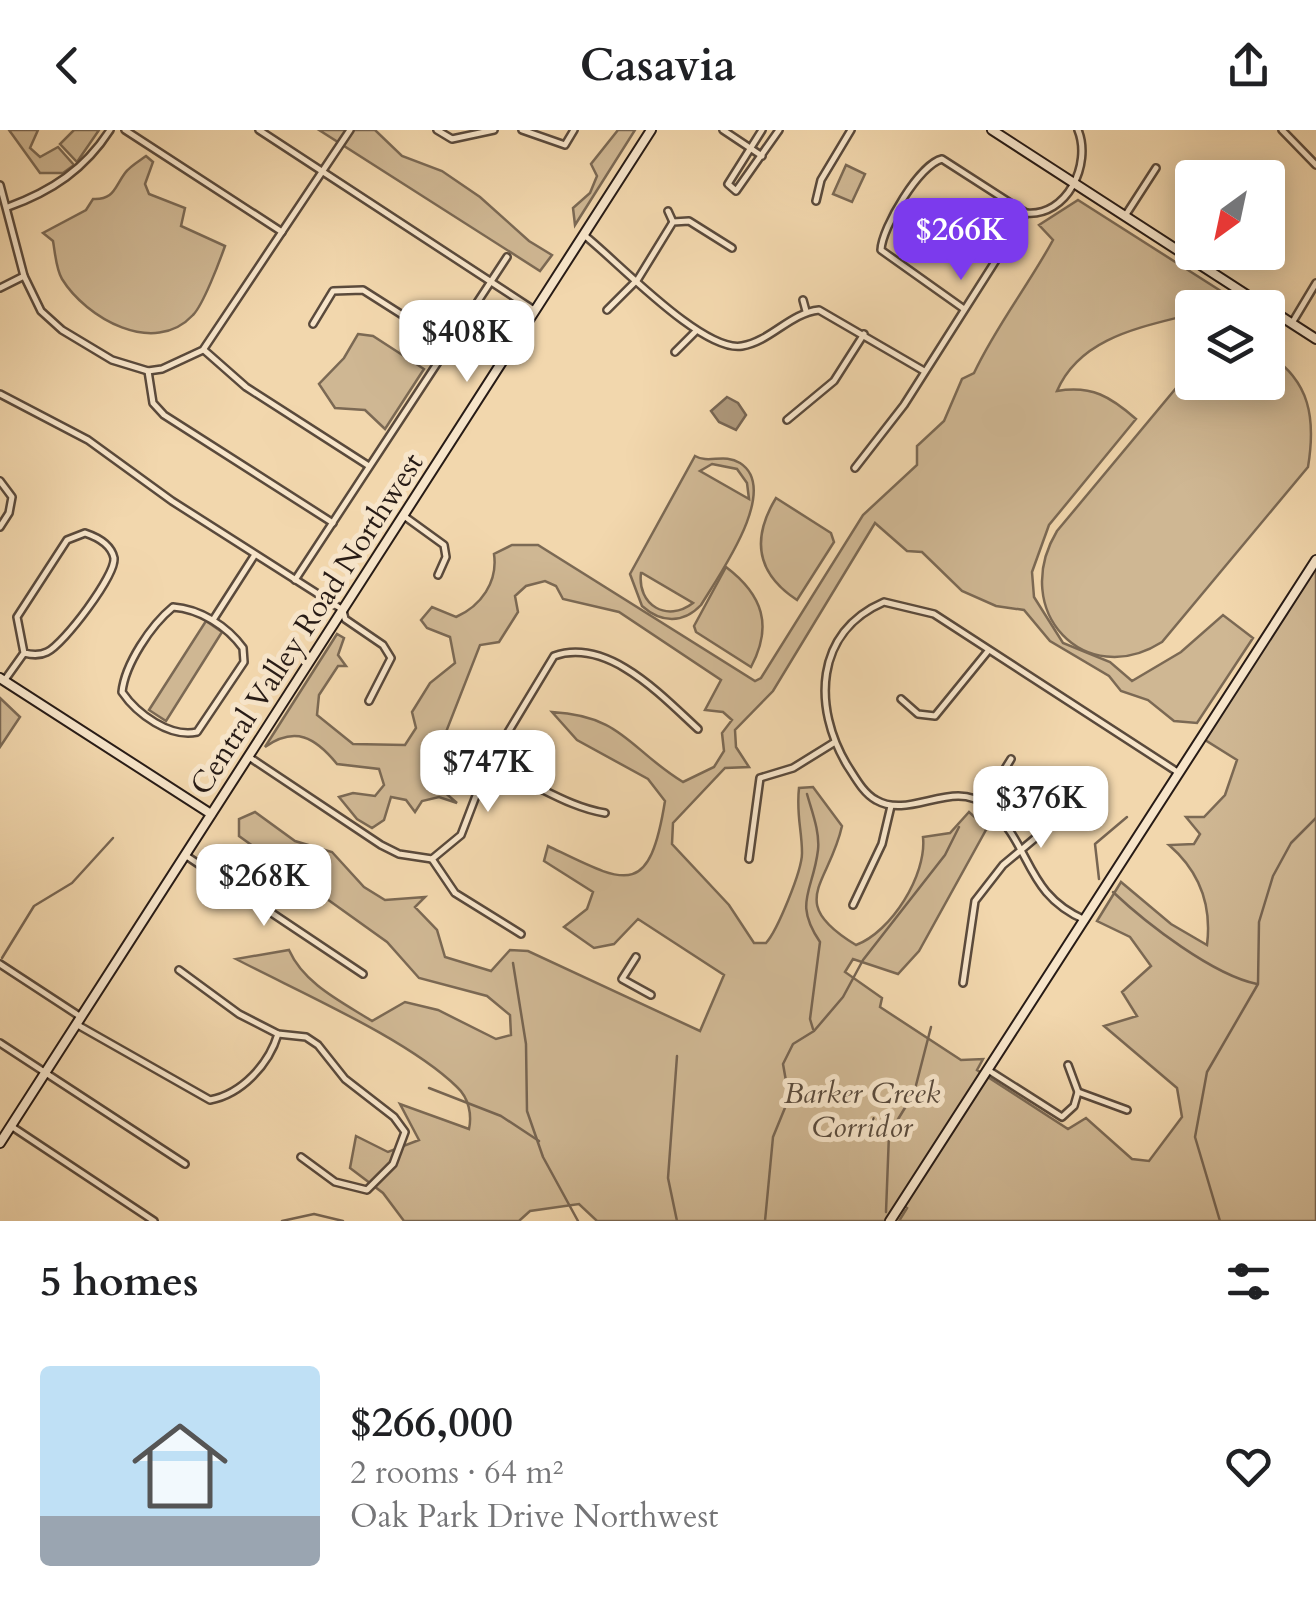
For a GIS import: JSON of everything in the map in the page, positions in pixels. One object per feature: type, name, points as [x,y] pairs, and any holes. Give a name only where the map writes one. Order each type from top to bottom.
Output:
[{"type":"main road","name":"Central Valley Road Northwest","points":[[0,1142],[652,130]]},
{"type":"main road","points":[[992,130],[1175,249]]},
{"type":"main road","points":[[1208,270],[1239,290]]},
{"type":"main road","points":[[1285,320],[1316,339]]},
{"type":"main road","points":[[890,1221],[1316,560]]},
{"type":"main road","points":[[2,679],[212,814]]},
{"type":"street","points":[[8,207],[43,194],[87,162],[110,130]]},
{"type":"street","points":[[125,130],[282,232]]},
{"type":"street","points":[[259,130],[536,312]]},
{"type":"street","points":[[0,185],[24,276],[41,311],[62,330],[112,360],[148,370],[162,369],[203,350],[350,130]]},
{"type":"street","points":[[438,130],[452,139],[494,130]]},
{"type":"street","points":[[522,130],[565,146],[574,130]]},
{"type":"street","points":[[722,130],[762,156]]},
{"type":"street","points":[[762,130],[728,184],[732,189],[742,188],[779,130]]},
{"type":"street","points":[[816,200],[821,180],[851,130]]},
{"type":"street","points":[[964,310],[881,250],[884,232],[913,186],[929,163],[942,159],[1026,213],[1045,212],[1064,198],[1074,183],[1085,150],[1078,130]]},
{"type":"street","points":[[1282,130],[1316,164]]},
{"type":"street","points":[[1125,216],[1156,168]]},
{"type":"street","points":[[668,212],[673,222]]},
{"type":"street","points":[[855,468],[871,453],[1026,213]]},
{"type":"street","points":[[673,222],[690,221],[732,248]]},
{"type":"street","points":[[607,310],[638,279],[673,222]]},
{"type":"street","points":[[584,236],[696,330],[731,347],[744,346],[806,311],[828,312],[924,370]]},
{"type":"street","points":[[294,580],[507,257]]},
{"type":"street","points":[[0,288],[24,276]]},
{"type":"street","points":[[1292,324],[1316,282]]},
{"type":"street","points":[[313,324],[334,291],[363,290],[448,344]]},
{"type":"street","points":[[803,300],[806,311]]},
{"type":"street","points":[[675,352],[696,330]]},
{"type":"street","points":[[787,420],[834,381],[864,334]]},
{"type":"street","points":[[203,350],[246,387],[369,466]]},
{"type":"street","points":[[148,370],[153,403],[164,415],[333,523]]},
{"type":"street","points":[[0,394],[88,440],[125,470],[254,556],[344,610],[345,619],[383,645],[391,658],[368,701]]},
{"type":"street","points":[[0,482],[12,497],[0,526]]},
{"type":"street","points":[[404,516],[444,544],[446,557],[438,575]]},
{"type":"street","points":[[2,679],[24,653],[52,649],[81,617],[112,570],[113,555],[106,544],[85,533],[67,540],[17,618],[24,653]]},
{"type":"street","points":[[212,620],[254,556]]},
{"type":"street","points":[[1085,920],[1060,906],[1040,888],[1022,851],[984,803],[957,795],[891,806],[865,792],[827,726],[823,699],[826,672],[846,632],[874,606],[894,602],[934,614],[1178,773]]},
{"type":"street","points":[[173,607],[190,608],[212,620],[243,648],[244,662],[197,732],[174,733],[130,704],[122,692],[123,677],[173,607]]},
{"type":"street","points":[[901,699],[918,714],[935,716],[988,651]]},
{"type":"street","points":[[432,859],[461,835],[487,767],[554,656],[566,652],[586,654],[636,675],[698,729]]},
{"type":"street","points":[[749,859],[757,829],[760,778],[793,768],[835,742]]},
{"type":"street","points":[[249,757],[381,845],[399,854],[432,859],[455,893],[521,934]]},
{"type":"street","points":[[984,803],[1010,760]]},
{"type":"street","points":[[487,767],[512,773],[580,809],[605,813]]},
{"type":"street","points":[[962,983],[975,901],[1022,851],[1082,799]]},
{"type":"street","points":[[853,905],[882,844],[891,806]]},
{"type":"street","points":[[185,855],[363,974]]},
{"type":"street","points":[[636,956],[622,979],[651,995]]},
{"type":"street","points":[[0,964],[79,1020],[210,1100],[225,1096],[255,1073],[272,1054],[278,1034]]},
{"type":"street","points":[[178,970],[232,1010],[278,1034],[318,1044],[345,1079],[394,1117],[405,1132],[393,1164],[367,1190],[335,1182],[301,1157]]},
{"type":"street","points":[[1,1046],[185,1164]]},
{"type":"street","points":[[987,1070],[1062,1118],[1074,1106],[1079,1090],[1068,1065]]},
{"type":"street","points":[[1079,1090],[1127,1110]]},
{"type":"street","points":[[11,1126],[154,1221]]},
{"type":"green space","points":[[9,130],[38,130],[30,148],[40,157],[58,147],[74,165],[63,173],[40,173]]},
{"type":"green space","points":[[74,130],[99,130],[77,162],[60,144]]},
{"type":"green space","points":[[319,130],[375,130],[402,156],[442,171],[480,197],[529,241],[552,255],[540,271]]},
{"type":"green space","points":[[618,130],[635,130],[575,225],[573,208],[590,193],[597,176],[591,164]]},
{"type":"green space","points":[[146,156],[153,162],[145,184],[149,194],[185,208],[181,226],[225,246],[197,310],[177,327],[159,333],[122,327],[87,307],[62,279],[53,241],[43,233],[86,210],[93,199],[109,195],[127,171]]},
{"type":"green space","points":[[846,165],[865,174],[852,202],[833,194]]},
{"type":"green space","name":"Barker Creek Corridor","points":[[1078,200],[1175,262],[1175,270],[1188,270],[1219,290],[1175,290],[1175,319],[1114,337],[1081,358],[1067,373],[1057,391],[1100,394],[1136,419],[1049,525],[1032,572],[1034,597],[1063,643],[1110,662],[1132,681],[1181,652],[1223,615],[1253,638],[1197,723],[1174,721],[1148,700],[1121,691],[1109,676],[1050,641],[1024,610],[996,606],[962,591],[922,552],[907,551],[875,523],[773,691],[735,730],[736,747],[749,767],[725,768],[673,823],[672,844],[729,905],[754,943],[766,943],[788,900],[801,862],[799,788],[813,787],[842,826],[822,878],[817,904],[834,930],[856,945],[882,928],[904,900],[919,868],[923,837],[950,833],[969,812],[987,828],[919,951],[898,974],[853,959],[845,972],[882,998],[880,1007],[961,1060],[983,1059],[977,1070],[1068,1129],[1086,1118],[1132,1159],[1149,1161],[1182,1117],[1177,1088],[1104,1026],[1137,1016],[1122,992],[1151,966],[1130,937],[1097,921],[1121,882],[1171,924],[1207,945],[1207,916],[1201,890],[1188,866],[1169,845],[1194,844],[1200,834],[1186,817],[1204,817],[1225,795],[1237,760],[1202,738],[1316,560],[1316,1221],[899,1221],[907,1208],[901,1204],[890,1221],[597,1221],[579,1204],[530,1211],[519,1221],[404,1221],[383,1193],[350,1168],[356,1136],[388,1152],[419,1140],[400,1104],[469,1129],[470,1112],[464,1096],[411,1051],[236,959],[289,950],[314,982],[372,1021],[405,1002],[438,1010],[496,1039],[511,1035],[510,1015],[487,996],[419,978],[387,942],[239,836],[239,819],[255,812],[295,841],[332,852],[364,887],[385,900],[425,897],[415,907],[437,930],[445,957],[491,971],[510,950],[528,951],[700,1031],[724,975],[638,919],[614,944],[594,948],[564,927],[587,909],[593,892],[544,861],[548,846],[597,869],[629,875],[641,869],[651,855],[665,801],[648,779],[577,740],[552,712],[576,715],[610,727],[683,782],[714,767],[724,751],[722,733],[732,720],[723,712],[705,710],[721,680],[619,612],[563,599],[556,586],[545,581],[526,586],[515,596],[518,612],[499,642],[480,645],[428,778],[457,803],[439,797],[422,801],[415,812],[406,800],[391,797],[384,820],[372,828],[357,819],[339,797],[353,793],[375,796],[384,785],[379,769],[337,764],[312,741],[295,736],[265,747],[337,634],[344,638],[338,655],[346,666],[338,666],[319,695],[317,715],[353,744],[405,745],[416,728],[412,712],[430,683],[455,663],[450,637],[427,628],[421,620],[432,607],[456,617],[465,612],[486,592],[493,574],[494,554],[512,545],[538,545],[755,681],[761,678],[863,515],[917,465],[917,446],[944,421],[962,379],[974,373],[1053,240],[1039,225]]},
{"type":"green space","points":[[358,334],[373,336],[424,369],[385,429],[365,410],[335,408],[319,384],[344,358]]},
{"type":"green space","points":[[1285,368],[1293,376],[1310,417],[1308,467],[1162,642],[1133,655],[1106,657],[1082,650],[1063,635],[1049,614],[1042,589],[1045,561],[1057,531],[1175,389],[1175,400],[1285,400]]},
{"type":"green space","points":[[695,456],[740,463],[751,475],[754,492],[743,532],[694,611],[672,619],[657,616],[642,606],[630,574]],"holes":[[[712,464],[737,469],[747,483],[749,499],[700,471]],[[642,573],[693,603],[673,611],[656,608],[644,594]]]},
{"type":"green space","points":[[776,498],[831,533],[834,542],[797,600],[773,578],[762,554],[763,527]]},
{"type":"green space","points":[[726,567],[749,589],[761,612],[762,638],[751,667],[696,632],[694,626]]},
{"type":"green space","points":[[206,621],[222,632],[166,721],[149,710]]},
{"type":"green space","points":[[0,698],[20,717],[0,747]]},
{"type":"shaded area","points":[[727,397],[738,403],[746,415],[736,430],[719,422],[711,411]]},
{"type":"waterway","points":[[807,794],[818,843],[806,906],[820,942],[810,1019],[813,1029]]},
{"type":"waterway","points":[[1099,879],[1095,844],[1127,817]]},
{"type":"waterway","points":[[1220,1221],[1195,1137],[1207,1072],[1258,984],[1259,922],[1273,876],[1291,843],[1316,818]]},
{"type":"waterway","points":[[765,1221],[773,1137],[789,1098],[783,1064],[793,1044],[814,1031],[843,997],[863,960],[945,855],[959,827]]},
{"type":"waterway","points":[[2,958],[34,906],[72,883],[113,838]]},
{"type":"waterway","points":[[1113,892],[1201,959],[1257,984]]},
{"type":"waterway","points":[[513,963],[526,1044],[527,1111],[543,1157],[578,1221]]},
{"type":"waterway","points":[[886,1212],[889,1134],[914,1093],[931,1027]]},
{"type":"waterway","points":[[677,1056],[668,1178],[677,1221]]},
{"type":"waterway","points":[[429,1088],[501,1116],[539,1141]]},
{"type":"waterway","points":[[282,1221],[314,1214],[343,1221]]}]
